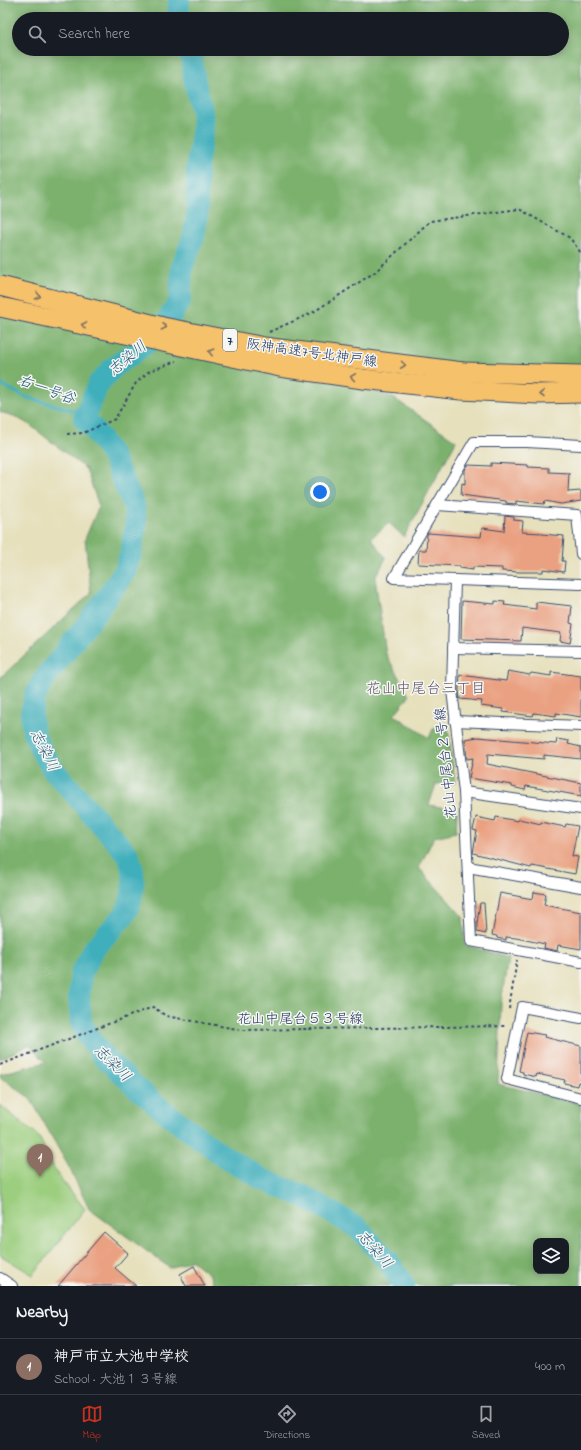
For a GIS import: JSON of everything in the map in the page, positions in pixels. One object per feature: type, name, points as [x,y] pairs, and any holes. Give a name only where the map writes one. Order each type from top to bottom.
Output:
[{"type":"highway","name":"阪神高速7号北神戸線","points":[[0,286],[163,327],[264,347],[538,394],[581,394]]},
{"type":"highway","name":"阪神高速7号北神戸線","points":[[0,308],[280,367],[363,379],[462,381],[581,375]]},
{"type":"street","points":[[581,445],[527,442],[474,442],[394,578],[581,584]]},
{"type":"street","points":[[437,505],[577,515],[581,554]]},
{"type":"street","name":"花山中尾台２号線","points":[[455,580],[452,690],[464,792],[471,941],[581,962]]},
{"type":"street","points":[[453,648],[581,651]]},
{"type":"street","points":[[455,721],[581,726]]},
{"type":"street","points":[[464,792],[581,809]]},
{"type":"street","points":[[468,867],[581,887]]},
{"type":"street","points":[[581,1018],[522,1007],[507,1079],[581,1098]]},
{"type":"street","points":[[0,1278],[12,1286]]},
{"type":"path","points":[[263,335],[312,313],[375,272],[430,221],[519,209],[570,238],[581,253]]},
{"type":"path","points":[[67,434],[84,433],[115,419],[136,383],[148,372],[182,359]]},
{"type":"path","points":[[509,1010],[518,949]]},
{"type":"path","name":"花山中尾台５３号線","points":[[0,1065],[153,1007],[166,1016],[242,1030],[518,1027]]},
{"type":"green space","points":[[0,0],[581,0],[581,367],[522,372],[378,356],[370,390],[392,397],[456,441],[404,537],[389,523],[371,538],[386,558],[375,578],[386,654],[409,696],[394,715],[429,738],[433,729],[448,728],[455,783],[436,784],[429,805],[457,810],[456,832],[434,837],[419,868],[463,917],[465,945],[508,958],[501,1003],[498,1084],[581,1104],[581,1286],[213,1286],[210,1275],[191,1260],[170,1268],[89,1209],[70,1169],[30,1098],[0,1077],[0,1074],[46,1062],[29,1045],[0,1059],[0,678],[91,593],[85,539],[99,506],[86,469],[30,425],[14,416],[0,412]]},
{"type":"green space","points":[[0,1105],[39,1137],[57,1174],[85,1209],[33,1275],[0,1255]]},
{"type":"building","points":[[491,463],[528,465],[528,467],[549,468],[549,472],[569,473],[568,492],[581,491],[581,501],[561,504],[545,501],[544,504],[516,501],[516,504],[506,503],[506,501],[461,495],[462,483],[465,484],[465,470],[468,465],[491,466]]},
{"type":"building","points":[[505,516],[514,517],[514,520],[523,521],[522,532],[564,536],[562,561],[565,561],[564,572],[543,569],[543,572],[520,572],[502,571],[502,568],[473,567],[473,570],[460,568],[460,566],[418,564],[419,550],[426,550],[428,533],[481,537],[482,528],[504,531]]},
{"type":"building","points":[[462,601],[495,604],[495,601],[505,602],[504,605],[536,609],[536,602],[572,606],[570,623],[573,624],[570,643],[560,641],[561,633],[522,628],[521,641],[461,639]]},
{"type":"building","points":[[508,671],[530,675],[531,673],[551,676],[551,672],[581,676],[581,717],[556,713],[556,716],[534,713],[533,716],[503,712],[503,709],[481,706],[482,701],[460,699],[460,675],[506,681]]},
{"type":"building","points":[[478,737],[556,744],[557,739],[569,741],[568,744],[581,747],[581,759],[544,755],[544,759],[488,754],[487,764],[581,783],[581,796],[526,786],[525,790],[512,787],[512,785],[469,778],[473,758],[467,759],[465,739]]},
{"type":"building","points":[[476,817],[495,821],[496,817],[518,821],[519,819],[541,824],[541,822],[565,827],[566,824],[578,826],[572,856],[578,857],[575,874],[532,866],[531,868],[473,853],[477,831],[473,830]]},
{"type":"building","points":[[534,892],[546,894],[544,905],[581,912],[581,949],[558,945],[557,951],[544,948],[545,944],[516,938],[506,937],[506,940],[492,935],[500,893],[533,899]]},
{"type":"building","points":[[480,903],[484,903],[486,934],[477,932]]},
{"type":"building","points":[[527,1032],[545,1035],[544,1037],[581,1046],[581,1083],[578,1082],[577,1086],[564,1083],[565,1080],[537,1074],[536,1077],[523,1074],[523,1072],[519,1071]]},
{"type":"building","points":[[104,1232],[128,1253],[115,1268],[136,1286],[58,1286]]},
{"type":"building","points":[[194,1266],[205,1286],[186,1286],[180,1274]]},
{"type":"waterway","name":"志染川","points":[[178,12],[179,0]]},
{"type":"waterway","name":"志染川","points":[[190,56],[202,111],[203,128],[197,167],[197,215],[194,236],[182,267],[180,301],[167,321],[147,343],[113,368],[99,383],[84,419],[92,427],[111,454],[134,505],[136,523],[131,553],[125,571],[98,610],[44,679],[35,696],[31,714],[33,731],[40,748],[52,768],[129,856],[133,871],[132,893],[125,914],[92,951],[81,974],[79,999],[81,1022],[87,1035],[103,1056],[159,1107],[222,1155],[262,1179],[305,1197],[358,1228],[390,1264],[404,1286]]},
{"type":"waterway","name":"右一号谷","points":[[0,384],[25,397],[76,411],[84,419]]},
{"type":"place","name":"神戸市立大池中学校","points":[[40,1177]]},
{"type":"district","name":"花山中尾台三丁目","points":[[426,688]]}]
